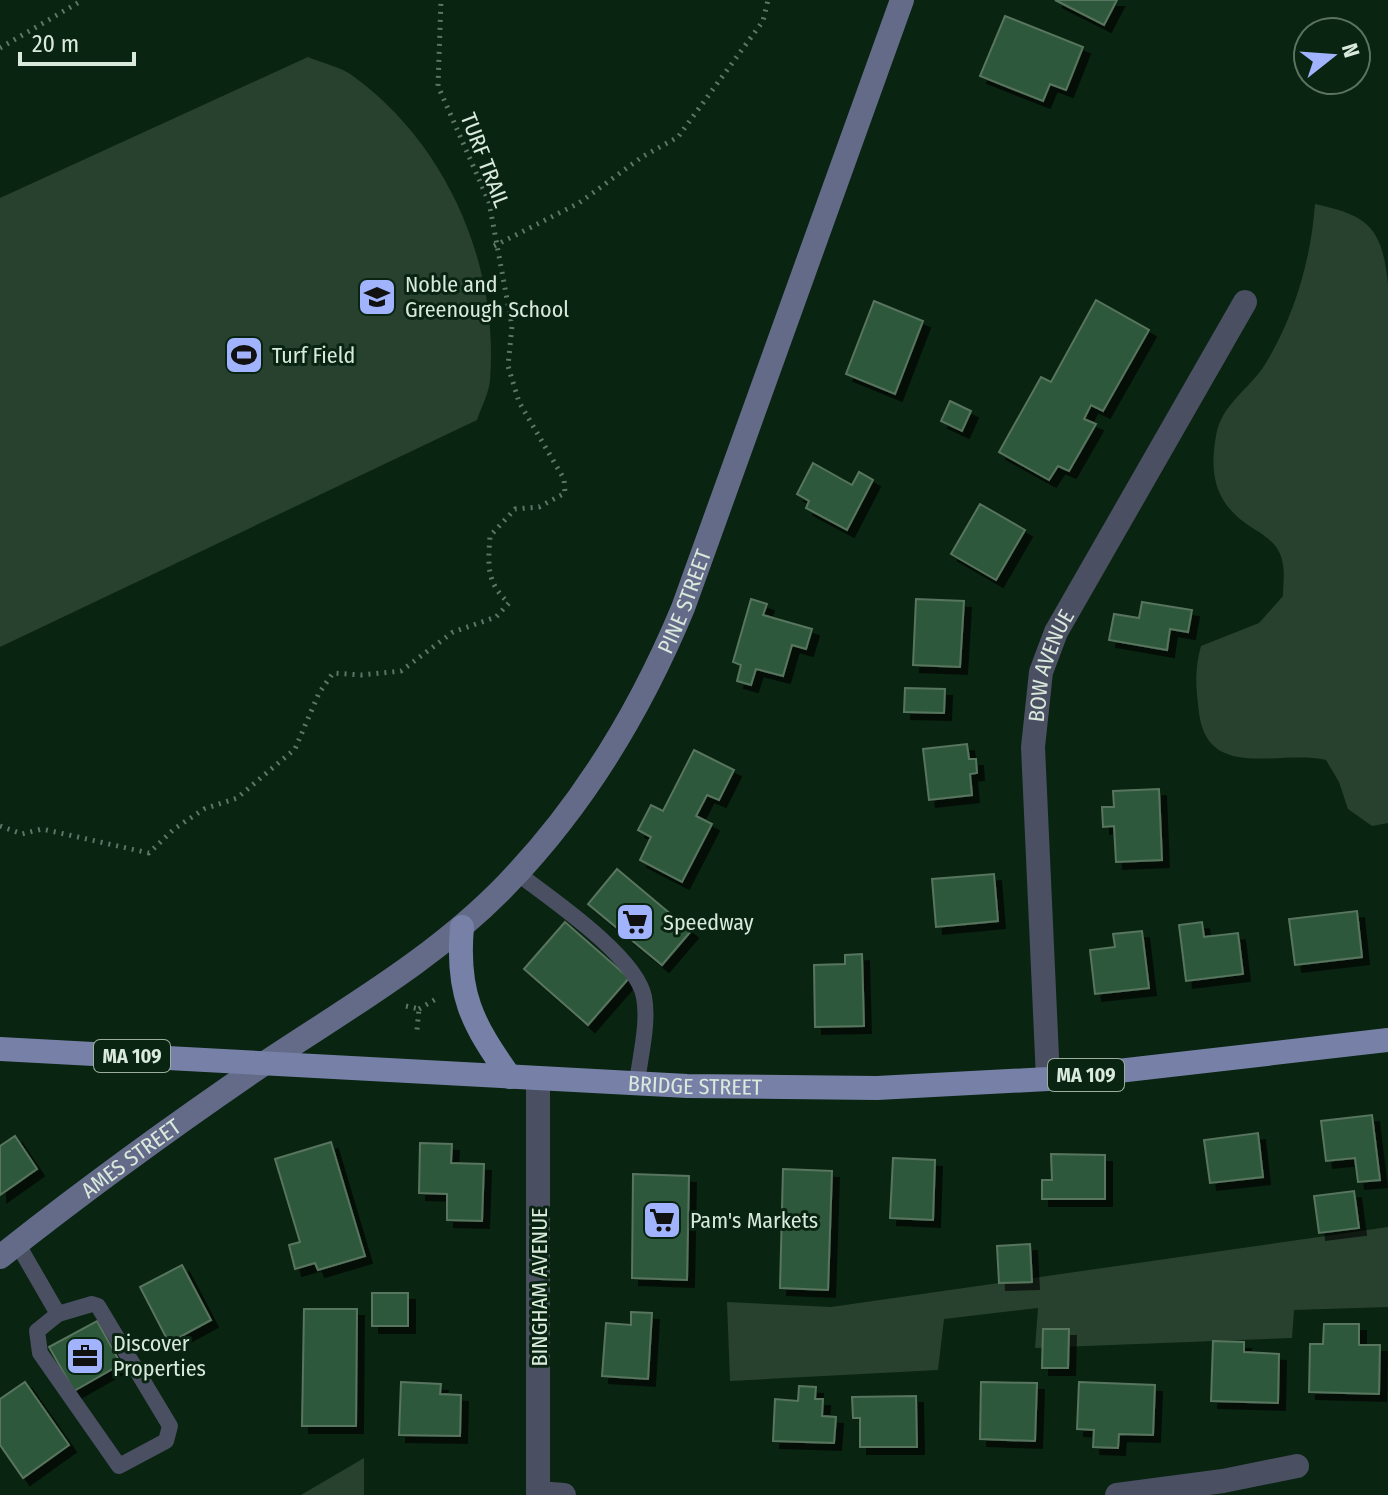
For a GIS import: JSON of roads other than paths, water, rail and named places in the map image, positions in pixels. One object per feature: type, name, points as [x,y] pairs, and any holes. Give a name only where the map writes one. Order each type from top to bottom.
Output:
[{"type":"main road","points":[[462,927],[459,964],[466,1004],[480,1036],[510,1077]]},
{"type":"main road","name":"BRIDGE STREET","points":[[0,1049],[538,1079],[877,1088],[1048,1079],[1388,1040]]},
{"type":"street","name":"PINE STREET","points":[[265,1063],[381,987],[462,927],[546,840],[611,751],[662,660],[902,0]]},
{"type":"street","name":"BOW AVENUE","points":[[1048,1079],[1033,747],[1041,672],[1056,632],[1245,302]]},
{"type":"street","name":"AMES STREET","points":[[9,1250],[265,1063]]},
{"type":"street","name":"BINGHAM AVENUE","points":[[538,1079],[538,1494]]},
{"type":"street","points":[[1117,1495],[1223,1488],[1297,1466]]},
{"type":"street","points":[[538,1494],[564,1495]]},
{"type":"lane","points":[[517,873],[589,928],[637,977],[645,999],[637,1083]]},
{"type":"lane","points":[[9,1250],[58,1314]]},
{"type":"lane","points":[[92,1304],[98,1306],[170,1426],[166,1441],[126,1463],[115,1465],[40,1353],[37,1331],[58,1314],[92,1304]]},
{"type":"place","name":"Noble and Greenough School","points":[[377,297]]},
{"type":"place","name":"Turf Field","points":[[244,355]]},
{"type":"place","name":"Speedway","points":[[635,922]]},
{"type":"place","name":"Pam's Markets","points":[[662,1220]]},
{"type":"place","name":"Discover Properties","points":[[85,1356]]}]
